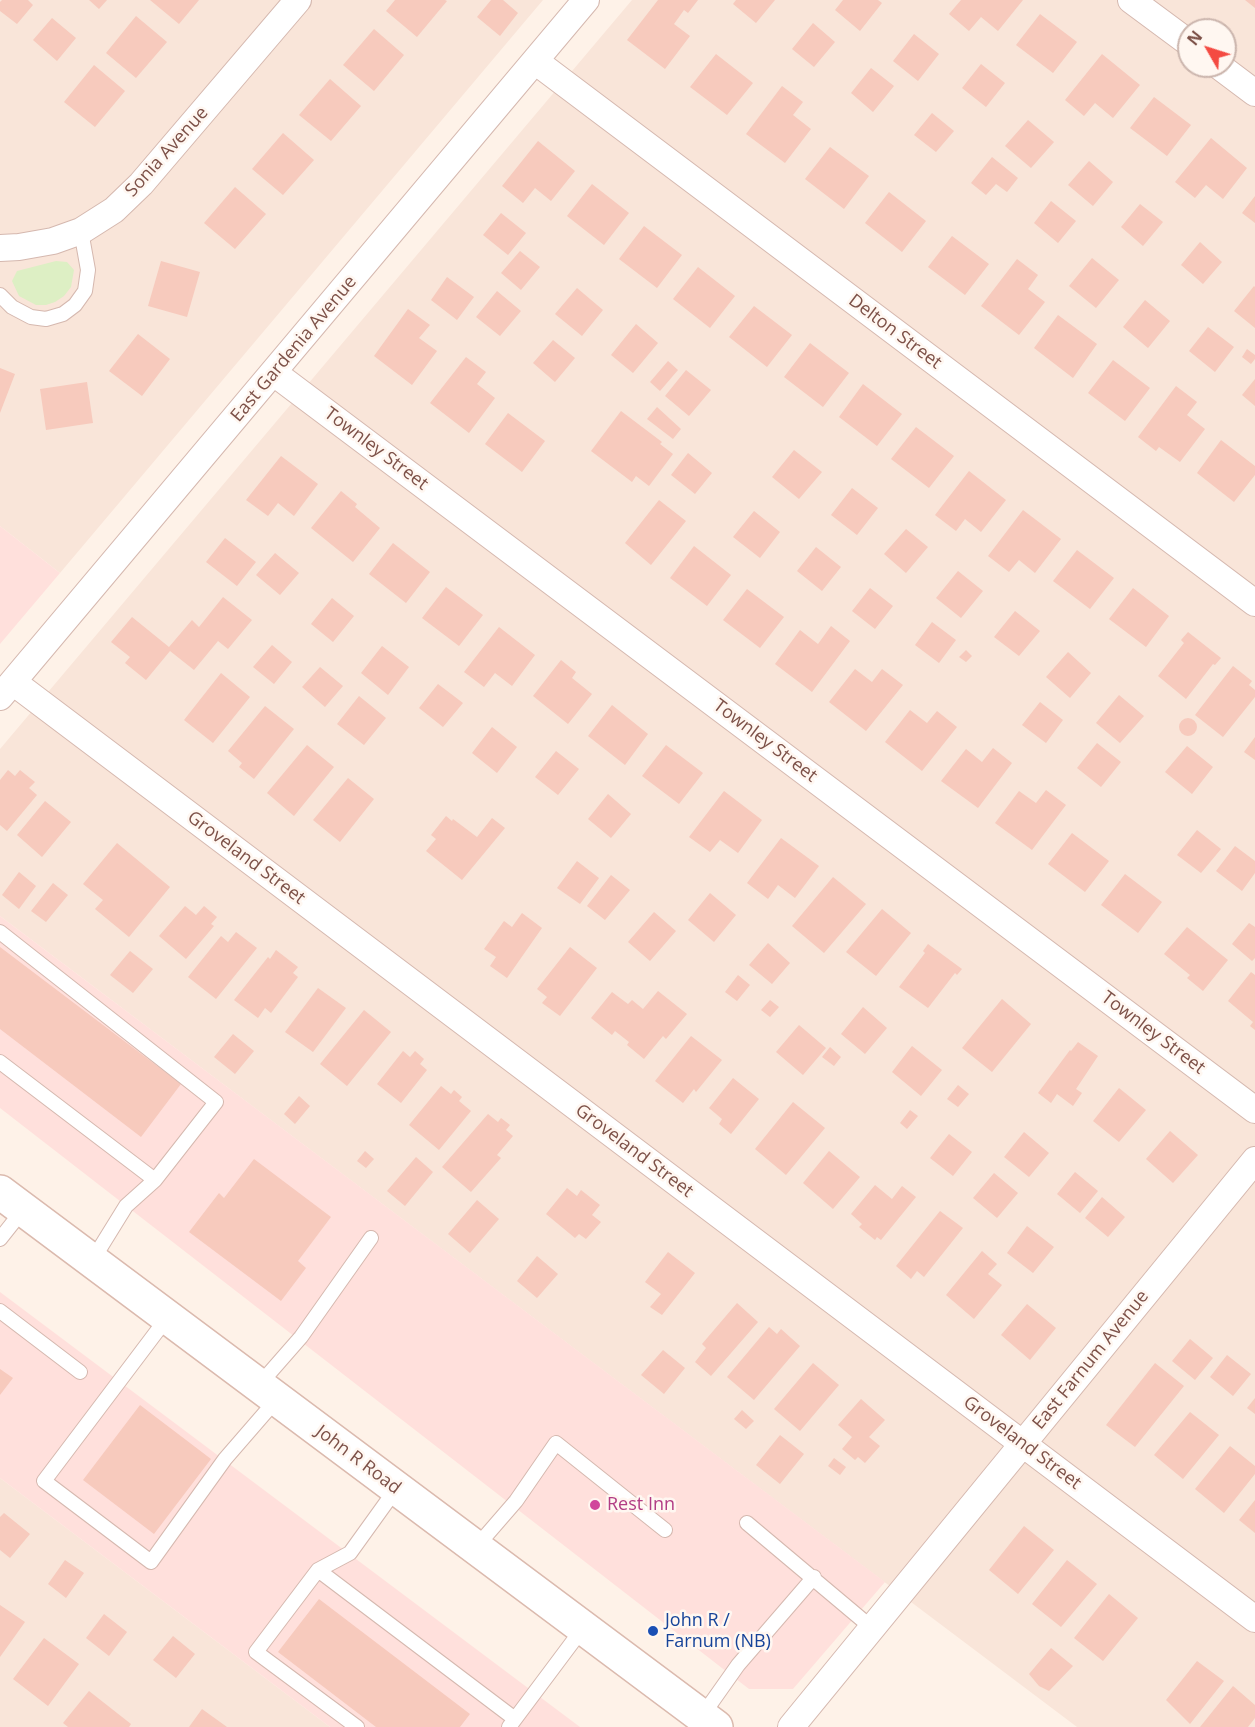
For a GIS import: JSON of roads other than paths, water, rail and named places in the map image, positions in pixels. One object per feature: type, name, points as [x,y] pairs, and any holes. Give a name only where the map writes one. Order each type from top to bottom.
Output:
[{"type":"main road","name":"John R Road","points":[[11,1201],[396,1489],[477,1546],[709,1722]]},
{"type":"street","name":"Sonia Avenue","points":[[0,248],[53,241],[81,231],[114,210],[141,184],[298,0]]},
{"type":"street","name":"East Gardenia Avenue","points":[[6,689],[586,0]]},
{"type":"street","points":[[1131,0],[1177,34]]},
{"type":"street","name":"Delton Street","points":[[535,61],[1255,603]]},
{"type":"street","points":[[1235,78],[1255,93]]},
{"type":"street","name":"Townley Street","points":[[274,373],[1255,1110]]},
{"type":"street","name":"Groveland Street","points":[[6,689],[1023,1444],[1255,1619]]},
{"type":"street","name":"East Farnum Avenue","points":[[790,1727],[1255,1160]]},
{"type":"lane","points":[[0,295],[12,308],[46,319],[63,314],[75,305],[85,291],[88,270],[81,231]]},
{"type":"lane","points":[[0,932],[216,1102],[155,1180],[126,1206],[92,1261]]},
{"type":"lane","points":[[0,1062],[155,1180]]},
{"type":"lane","points":[[0,1239],[11,1201]]},
{"type":"lane","points":[[167,1318],[44,1481],[151,1562],[225,1459],[301,1337],[370,1238]]},
{"type":"lane","points":[[0,1311],[80,1372]]},
{"type":"lane","points":[[477,1546],[516,1501],[556,1443],[665,1530]]},
{"type":"lane","points":[[357,1727],[256,1652],[318,1570],[350,1553],[396,1489]]},
{"type":"lane","points":[[747,1523],[872,1628]]},
{"type":"lane","points":[[318,1570],[512,1723],[584,1627]]},
{"type":"lane","points":[[709,1722],[738,1665],[814,1577]]},
{"type":"place","name":"Rest Inn","points":[[595,1505]]},
{"type":"place","name":"John R / Farnum (NB)","points":[[653,1631]]}]
